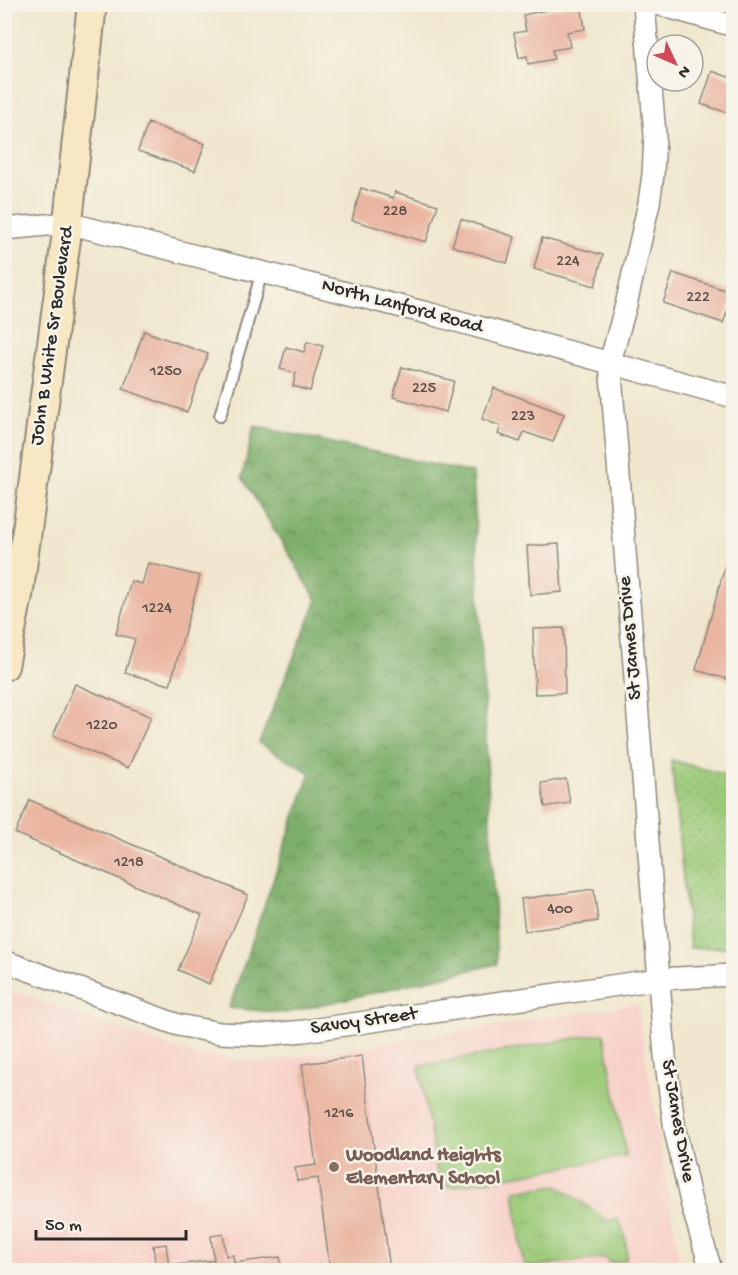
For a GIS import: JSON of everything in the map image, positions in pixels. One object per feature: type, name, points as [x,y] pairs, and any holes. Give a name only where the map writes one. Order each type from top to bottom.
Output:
[{"type":"main road","name":"John B White Sr Boulevard","points":[[4,666],[19,590],[68,223],[92,4]]},
{"type":"street","name":"St James Drive","points":[[644,4],[655,135],[653,175],[626,305],[609,362],[664,1056],[675,1130],[691,1202],[711,1270]]},
{"type":"street","points":[[657,4],[734,26]]},
{"type":"street","name":"North Lanford Road","points":[[4,229],[68,223],[408,308],[734,397]]},
{"type":"street","name":"Savoy Street","points":[[4,961],[178,1026],[220,1033],[262,1035],[304,1031],[658,980],[734,975]]},
{"type":"lane","points":[[220,416],[262,272]]},
{"type":"shaded area","name":"Woodland Heights Elementary School","points":[[5,989],[194,1055],[259,1063],[637,1004],[681,1270],[5,1270]]},
{"type":"green space","points":[[254,426],[473,473],[497,964],[286,1013],[229,1008],[310,773],[259,743],[317,600],[242,477]]},
{"type":"green space","points":[[671,760],[733,777],[733,947],[690,948]]},
{"type":"green space","points":[[604,1033],[626,1156],[440,1189],[419,1066]]},
{"type":"green space","points":[[557,1185],[607,1220],[617,1219],[625,1238],[626,1260],[609,1263],[606,1258],[528,1267],[523,1262],[514,1191]]},
{"type":"building","points":[[581,4],[585,29],[567,32],[570,47],[552,50],[554,59],[528,64],[527,56],[519,58],[514,33],[526,31],[523,15]]},
{"type":"building","points":[[712,71],[734,79],[734,115],[701,104]]},
{"type":"building","points":[[148,123],[205,144],[195,171],[138,151]]},
{"type":"building","points":[[361,188],[393,198],[395,192],[438,205],[426,242],[352,220]]},
{"type":"building","points":[[461,219],[515,237],[507,263],[452,246]]},
{"type":"building","points":[[542,238],[603,255],[595,286],[534,269]]},
{"type":"building","points":[[673,273],[734,293],[723,323],[663,303]]},
{"type":"building","points":[[144,331],[208,354],[187,412],[123,389]]},
{"type":"building","points":[[307,342],[323,346],[310,391],[293,386],[296,373],[280,369],[286,347],[304,352]]},
{"type":"building","points":[[402,367],[454,381],[446,412],[393,397]]},
{"type":"building","points":[[494,388],[564,414],[553,442],[524,432],[520,442],[498,434],[501,426],[482,419]]},
{"type":"building","points":[[559,544],[562,592],[530,595],[527,546]]},
{"type":"building","points":[[730,548],[734,549],[734,681],[696,670]]},
{"type":"building","points":[[148,563],[200,576],[170,685],[125,673],[135,639],[116,634],[131,581],[142,584]]},
{"type":"building","points":[[564,628],[565,693],[535,694],[533,629]]},
{"type":"building","points":[[75,684],[151,717],[128,768],[53,736]]},
{"type":"building","points":[[566,779],[570,803],[545,807],[541,783]]},
{"type":"building","points":[[30,800],[248,895],[209,984],[178,970],[202,915],[15,833]]},
{"type":"building","points":[[594,889],[598,921],[525,931],[521,899]]},
{"type":"building","points":[[362,1056],[390,1270],[330,1270],[318,1178],[297,1181],[295,1168],[316,1165],[302,1064]]},
{"type":"building","points":[[223,1234],[226,1256],[233,1255],[234,1263],[280,1257],[282,1270],[152,1270],[156,1268],[153,1246],[166,1244],[169,1266],[214,1260],[211,1236]]},
{"type":"place","name":"Woodland Heights Elementary School","points":[[334,1167]]}]
